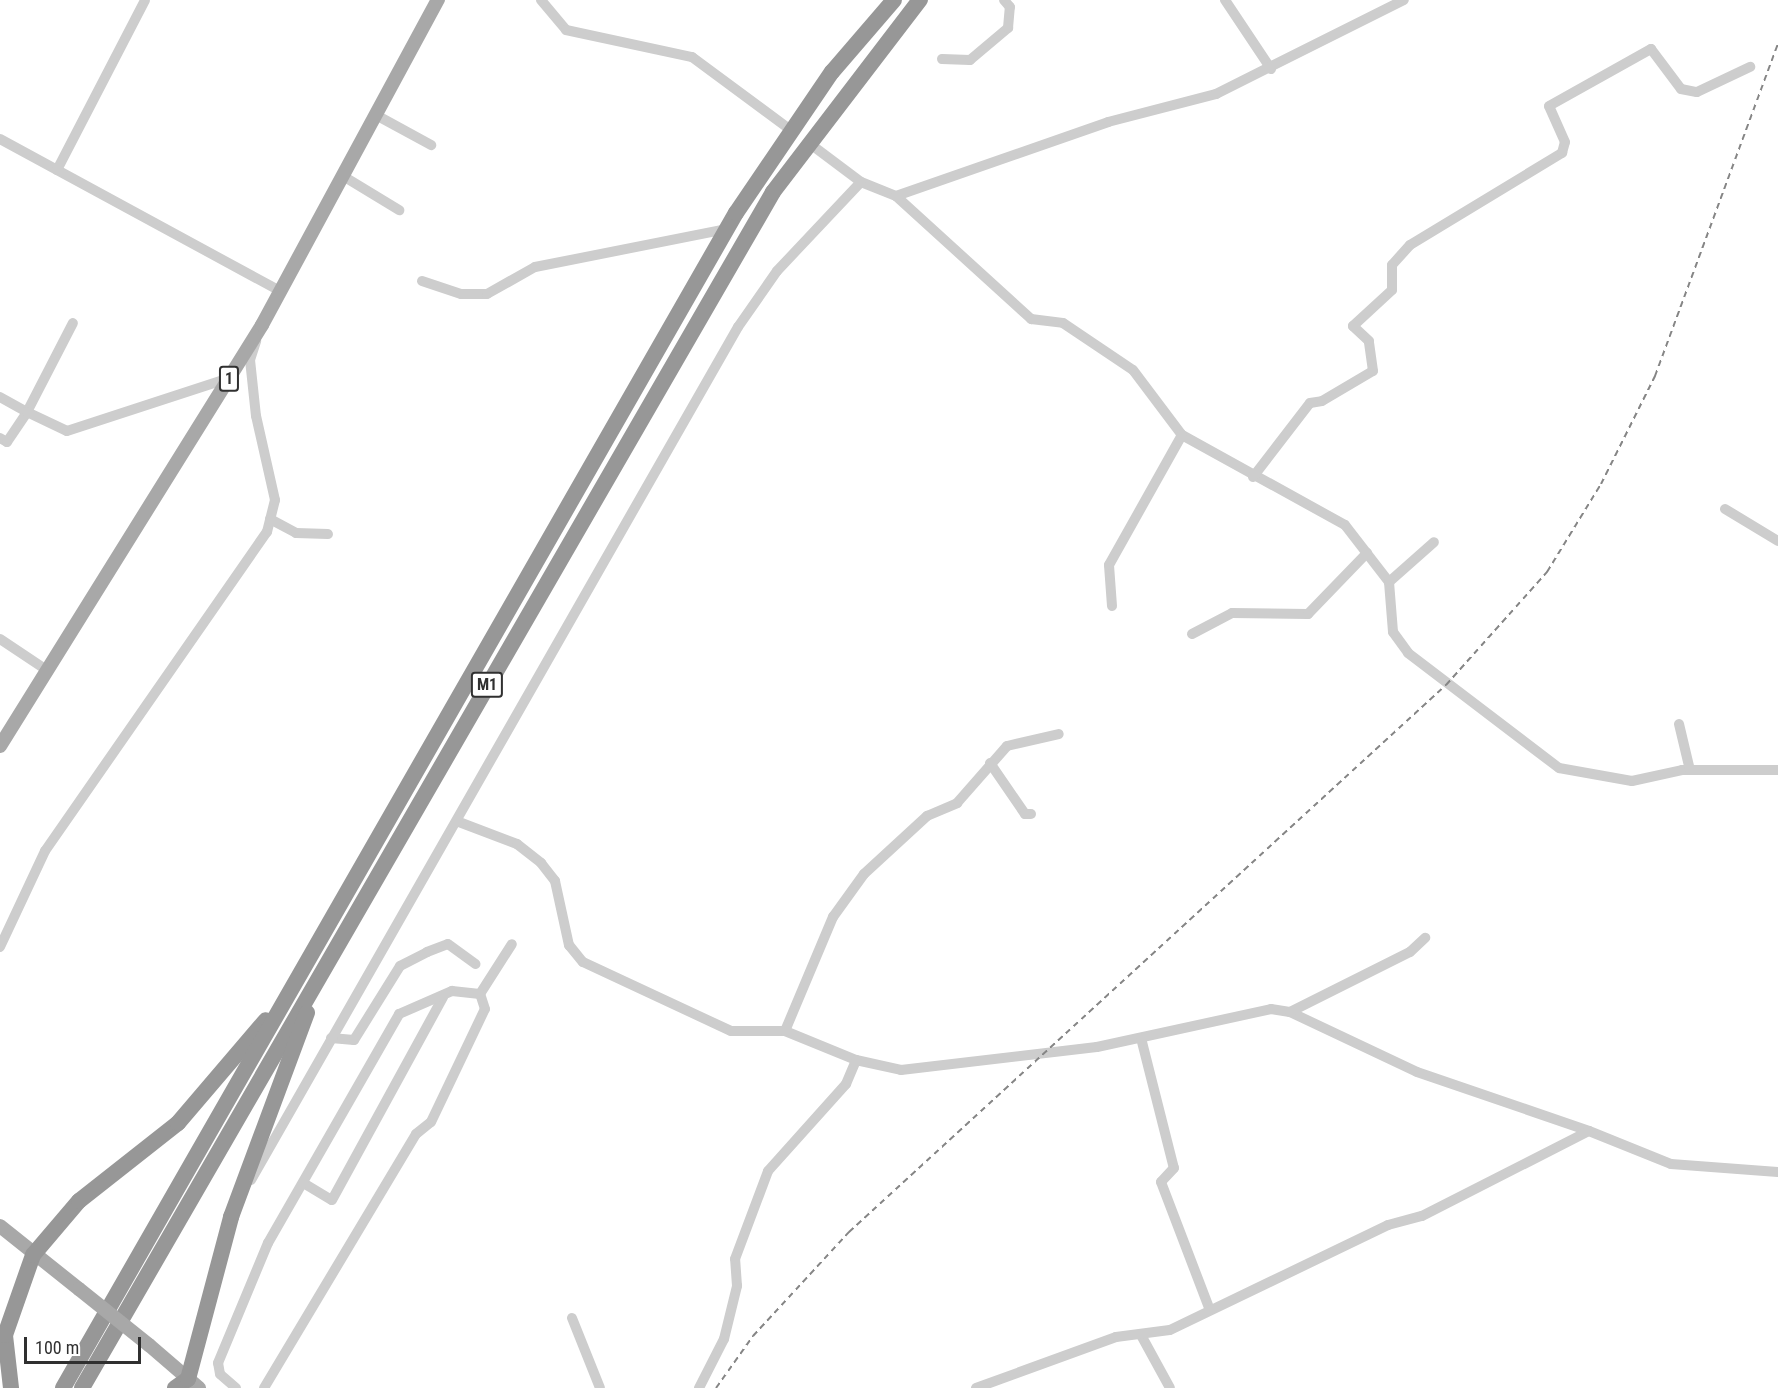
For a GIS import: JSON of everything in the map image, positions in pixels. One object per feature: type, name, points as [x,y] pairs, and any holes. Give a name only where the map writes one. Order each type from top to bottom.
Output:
[{"type":"highway","name":"M1","points":[[63,1388],[727,229],[832,72],[894,0]]},
{"type":"highway","name":"M1","points":[[82,1388],[772,192],[920,0]]},
{"type":"highway","points":[[187,1385],[231,1217],[326,963]]},
{"type":"highway","points":[[11,1388],[5,1335],[33,1255],[79,1201],[178,1123],[219,1080],[302,974]]},
{"type":"main road","name":"1","points":[[0,746],[262,325],[438,0]]},
{"type":"main road","points":[[0,1226],[33,1255],[80,1289],[149,1345],[187,1385]]},
{"type":"street","points":[[57,170],[146,0]]},
{"type":"street","points":[[541,0],[566,30],[692,57],[792,131]]},
{"type":"street","points":[[942,59],[970,60],[1008,28],[1010,7],[1004,0]]},
{"type":"street","points":[[1225,0],[1271,69]]},
{"type":"street","points":[[896,196],[1108,123],[1216,94],[1271,69],[1404,0]]},
{"type":"street","points":[[1253,477],[1310,403],[1322,401],[1373,371],[1369,341],[1353,326],[1392,290],[1392,265],[1410,244],[1562,153],[1565,142],[1549,106],[1651,49],[1681,89],[1697,92],[1750,67]]},
{"type":"street","points":[[376,115],[430,145]]},
{"type":"street","points":[[0,139],[280,291]]},
{"type":"street","points":[[809,143],[861,182],[896,196],[1032,319],[1063,323],[1132,370],[1182,435],[1253,477],[1345,525],[1389,582],[1393,632],[1408,653],[1558,768],[1632,781],[1690,770],[1778,770]]},
{"type":"street","points":[[343,176],[399,210]]},
{"type":"street","points":[[231,1217],[331,1038],[459,822],[738,327],[777,271],[861,182]]},
{"type":"street","points":[[422,281],[461,294],[488,294],[535,267],[727,229]]},
{"type":"street","points":[[0,438],[7,442],[27,412],[73,323]]},
{"type":"street","points":[[0,947],[45,851],[252,558],[270,519],[275,500],[250,360],[262,325]]},
{"type":"street","points":[[0,398],[67,430],[229,378]]},
{"type":"street","points":[[1112,606],[1109,565],[1182,435]]},
{"type":"street","points":[[1725,509],[1778,541]]},
{"type":"street","points":[[270,519],[296,533],[328,534]]},
{"type":"street","points":[[1389,582],[1434,542]]},
{"type":"street","points":[[1192,634],[1232,613],[1308,614],[1367,553]]},
{"type":"street","points":[[0,639],[48,670]]},
{"type":"street","points":[[1679,724],[1690,770]]},
{"type":"street","points":[[785,1031],[818,950],[849,892],[927,816],[957,803],[1007,746],[1059,734]]},
{"type":"street","points":[[990,763],[1025,814],[1030,814]]},
{"type":"street","points":[[459,822],[517,844],[541,863],[555,881],[569,945],[583,962],[731,1031],[785,1031],[856,1060],[901,1070],[952,1067],[1140,1038],[1271,1009],[1290,1012],[1417,1072],[1589,1131],[1671,1164],[1778,1172]]},
{"type":"street","points":[[1290,1012],[1410,952],[1425,938]]},
{"type":"street","points":[[331,1038],[354,1040],[400,966],[427,952],[448,944],[476,964]]},
{"type":"street","points":[[480,994],[512,944]]},
{"type":"street","points":[[236,1388],[220,1374],[218,1364],[268,1243],[304,1184],[399,1014],[443,997],[452,991],[480,994]]},
{"type":"street","points":[[264,1388],[416,1134],[431,1122],[485,1009],[480,994]]},
{"type":"street","points":[[304,1184],[332,1200],[443,997]]},
{"type":"street","points":[[1140,1038],[1174,1168],[1161,1182],[1209,1308]]},
{"type":"street","points":[[699,1388],[724,1339],[737,1286],[735,1259],[768,1172],[846,1084],[856,1060]]},
{"type":"street","points":[[976,1388],[1116,1337],[1170,1330],[1209,1308],[1388,1225],[1422,1216],[1589,1131]]},
{"type":"street","points":[[572,1318],[600,1388]]},
{"type":"street","points":[[1141,1335],[1170,1388]]},
{"type":"railway","points":[[716,1388],[753,1336],[849,1232],[1446,685],[1547,572],[1601,484],[1655,376],[1778,44]]}]
